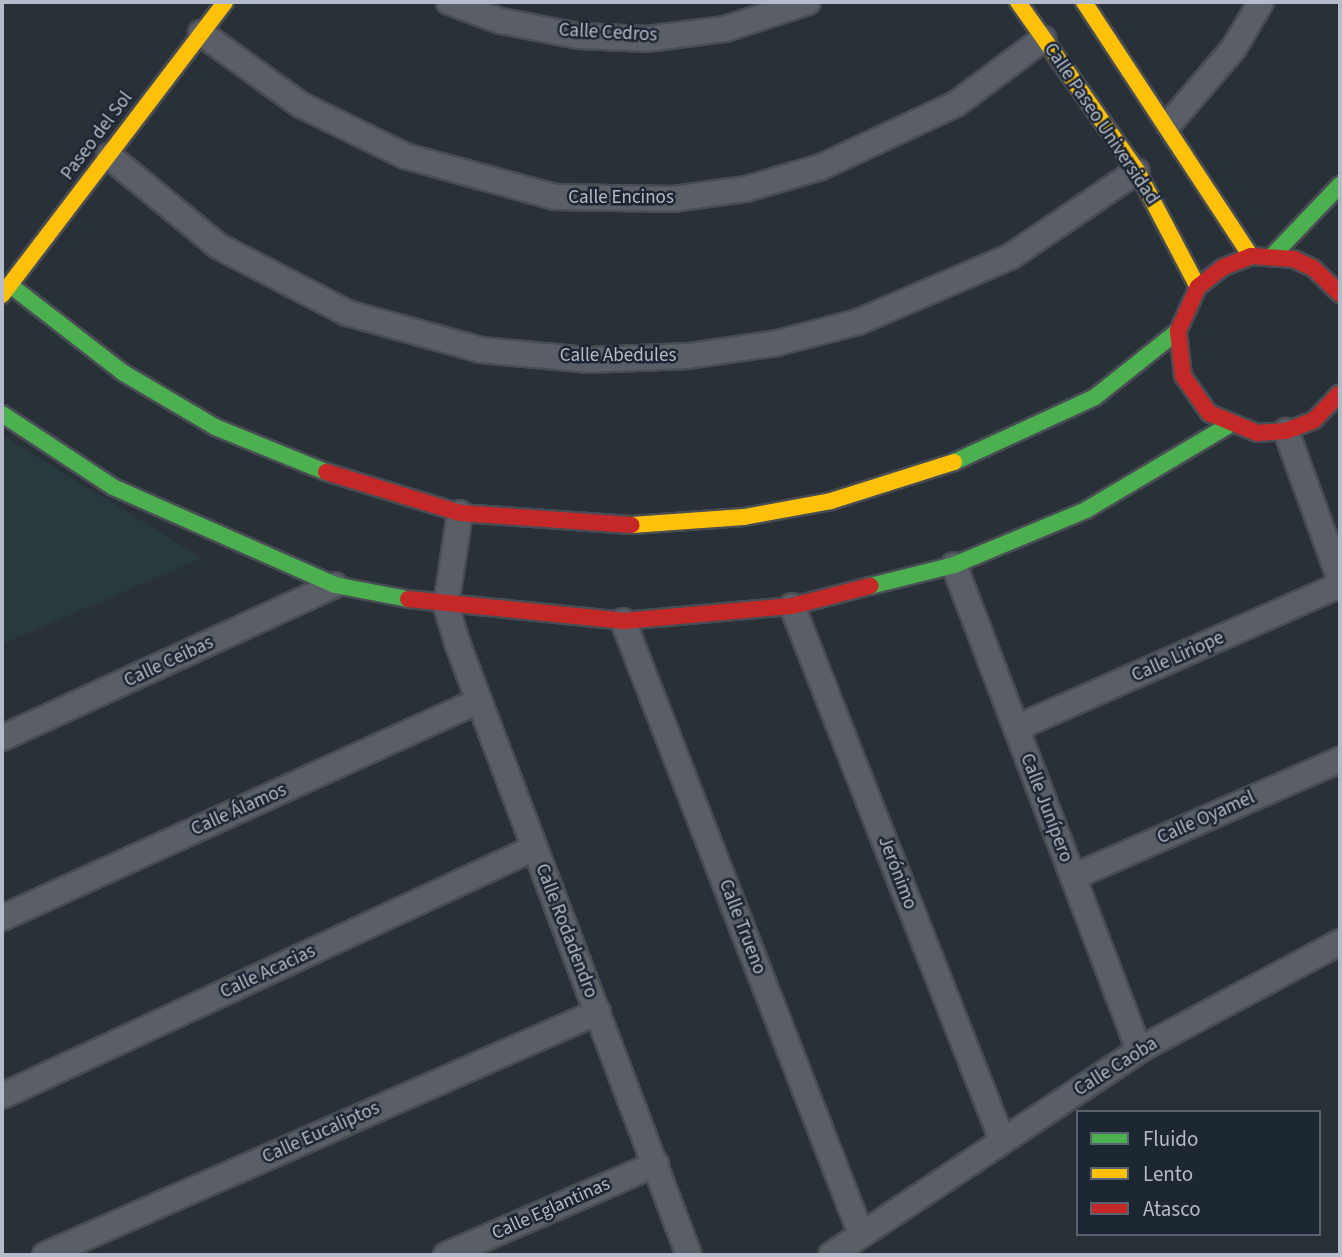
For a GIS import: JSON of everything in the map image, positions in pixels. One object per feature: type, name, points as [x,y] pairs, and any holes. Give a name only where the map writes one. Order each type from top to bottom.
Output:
[{"type":"street","name":"Paseo del Sol","points":[[6,290],[225,2]]},
{"type":"street","name":"Calle Cedros","points":[[449,2],[501,21],[579,36],[647,39],[725,29],[808,2]]},
{"type":"street","name":"Calle Paseo Universidad","points":[[1018,2],[1137,171],[1198,287]]},
{"type":"street","points":[[1084,2],[1169,124],[1251,257]]},
{"type":"street","points":[[1169,124],[1234,48],[1261,2]]},
{"type":"street","name":"Calle Encinos","points":[[201,33],[301,105],[405,156],[555,197],[673,199],[746,189],[821,167],[956,104],[1043,39]]},
{"type":"street","name":"Calle Abedules","points":[[109,156],[218,246],[347,313],[481,350],[588,360],[688,356],[777,343],[859,322],[1010,257],[1137,171]]},
{"type":"street","points":[[1273,255],[1340,185]]},
{"type":"street","points":[[6,290],[122,372],[215,427],[314,469],[460,513],[632,525],[744,517],[831,500],[931,471],[1012,439],[1096,397],[1178,331],[1198,287],[1222,268],[1251,257],[1273,255],[1313,268],[1340,295]]},
{"type":"street","points":[[1178,331],[1183,376],[1209,413],[1228,425],[1257,433],[1286,431],[1314,420],[1339,402]]},
{"type":"street","points":[[2,414],[113,487],[194,528],[335,585],[446,606],[623,621],[792,606],[954,565],[1086,510],[1228,425]]},
{"type":"street","points":[[1286,431],[1340,579]]},
{"type":"street","points":[[446,606],[460,513]]},
{"type":"street","name":"Calle Junípero","points":[[954,565],[1139,1050]]},
{"type":"street","name":"Calle Ceibas","points":[[2,738],[335,585]]},
{"type":"street","name":"Calle Liriope","points":[[1016,728],[1340,585]]},
{"type":"street","name":"Calle Rodadendro","points":[[446,606],[476,702],[598,1012],[689,1255]]},
{"type":"street","name":"Jerónimo","points":[[792,606],[1002,1140]]},
{"type":"street","name":"Calle Trueno","points":[[623,621],[861,1234]]},
{"type":"street","name":"Calle Álamos","points":[[2,918],[476,702]]},
{"type":"street","name":"Calle Oyamel","points":[[1073,877],[1340,760]]},
{"type":"street","name":"Calle Acacias","points":[[2,1096],[534,848]]},
{"type":"street","name":"Calle Caoba","points":[[831,1255],[1139,1050],[1340,942]]},
{"type":"street","name":"Calle Eucaliptos","points":[[45,1255],[598,1012]]},
{"type":"street","name":"Calle Eglantinas","points":[[446,1255],[656,1164]]},
{"type":"green space","points":[[2,435],[202,558],[2,644]]},
{"type":"traffic: fast","points":[[1273,255],[1340,185]]},
{"type":"traffic: fast","points":[[10,285],[122,372],[215,427],[326,472]]},
{"type":"traffic: fast","points":[[954,462],[1095,397],[1178,331]]},
{"type":"traffic: fast","points":[[2,414],[113,487],[335,585],[408,599]]},
{"type":"traffic: fast","points":[[870,586],[954,565],[1086,510],[1229,425]]},
{"type":"traffic: slow","points":[[2,295],[225,2]]},
{"type":"traffic: slow","points":[[1018,2],[1137,171],[1198,287]]},
{"type":"traffic: slow","points":[[1084,2],[1251,256]]},
{"type":"traffic: slow","points":[[632,525],[744,517],[831,501],[954,462]]},
{"type":"traffic: jam","points":[[1340,294],[1313,268],[1294,259],[1251,256],[1222,268],[1198,287],[1178,331],[1183,376],[1209,413],[1257,433],[1286,431],[1314,420],[1340,393]]},
{"type":"traffic: jam","points":[[326,472],[460,513],[632,525]]},
{"type":"traffic: jam","points":[[408,599],[623,621],[792,606],[870,586]]}]
